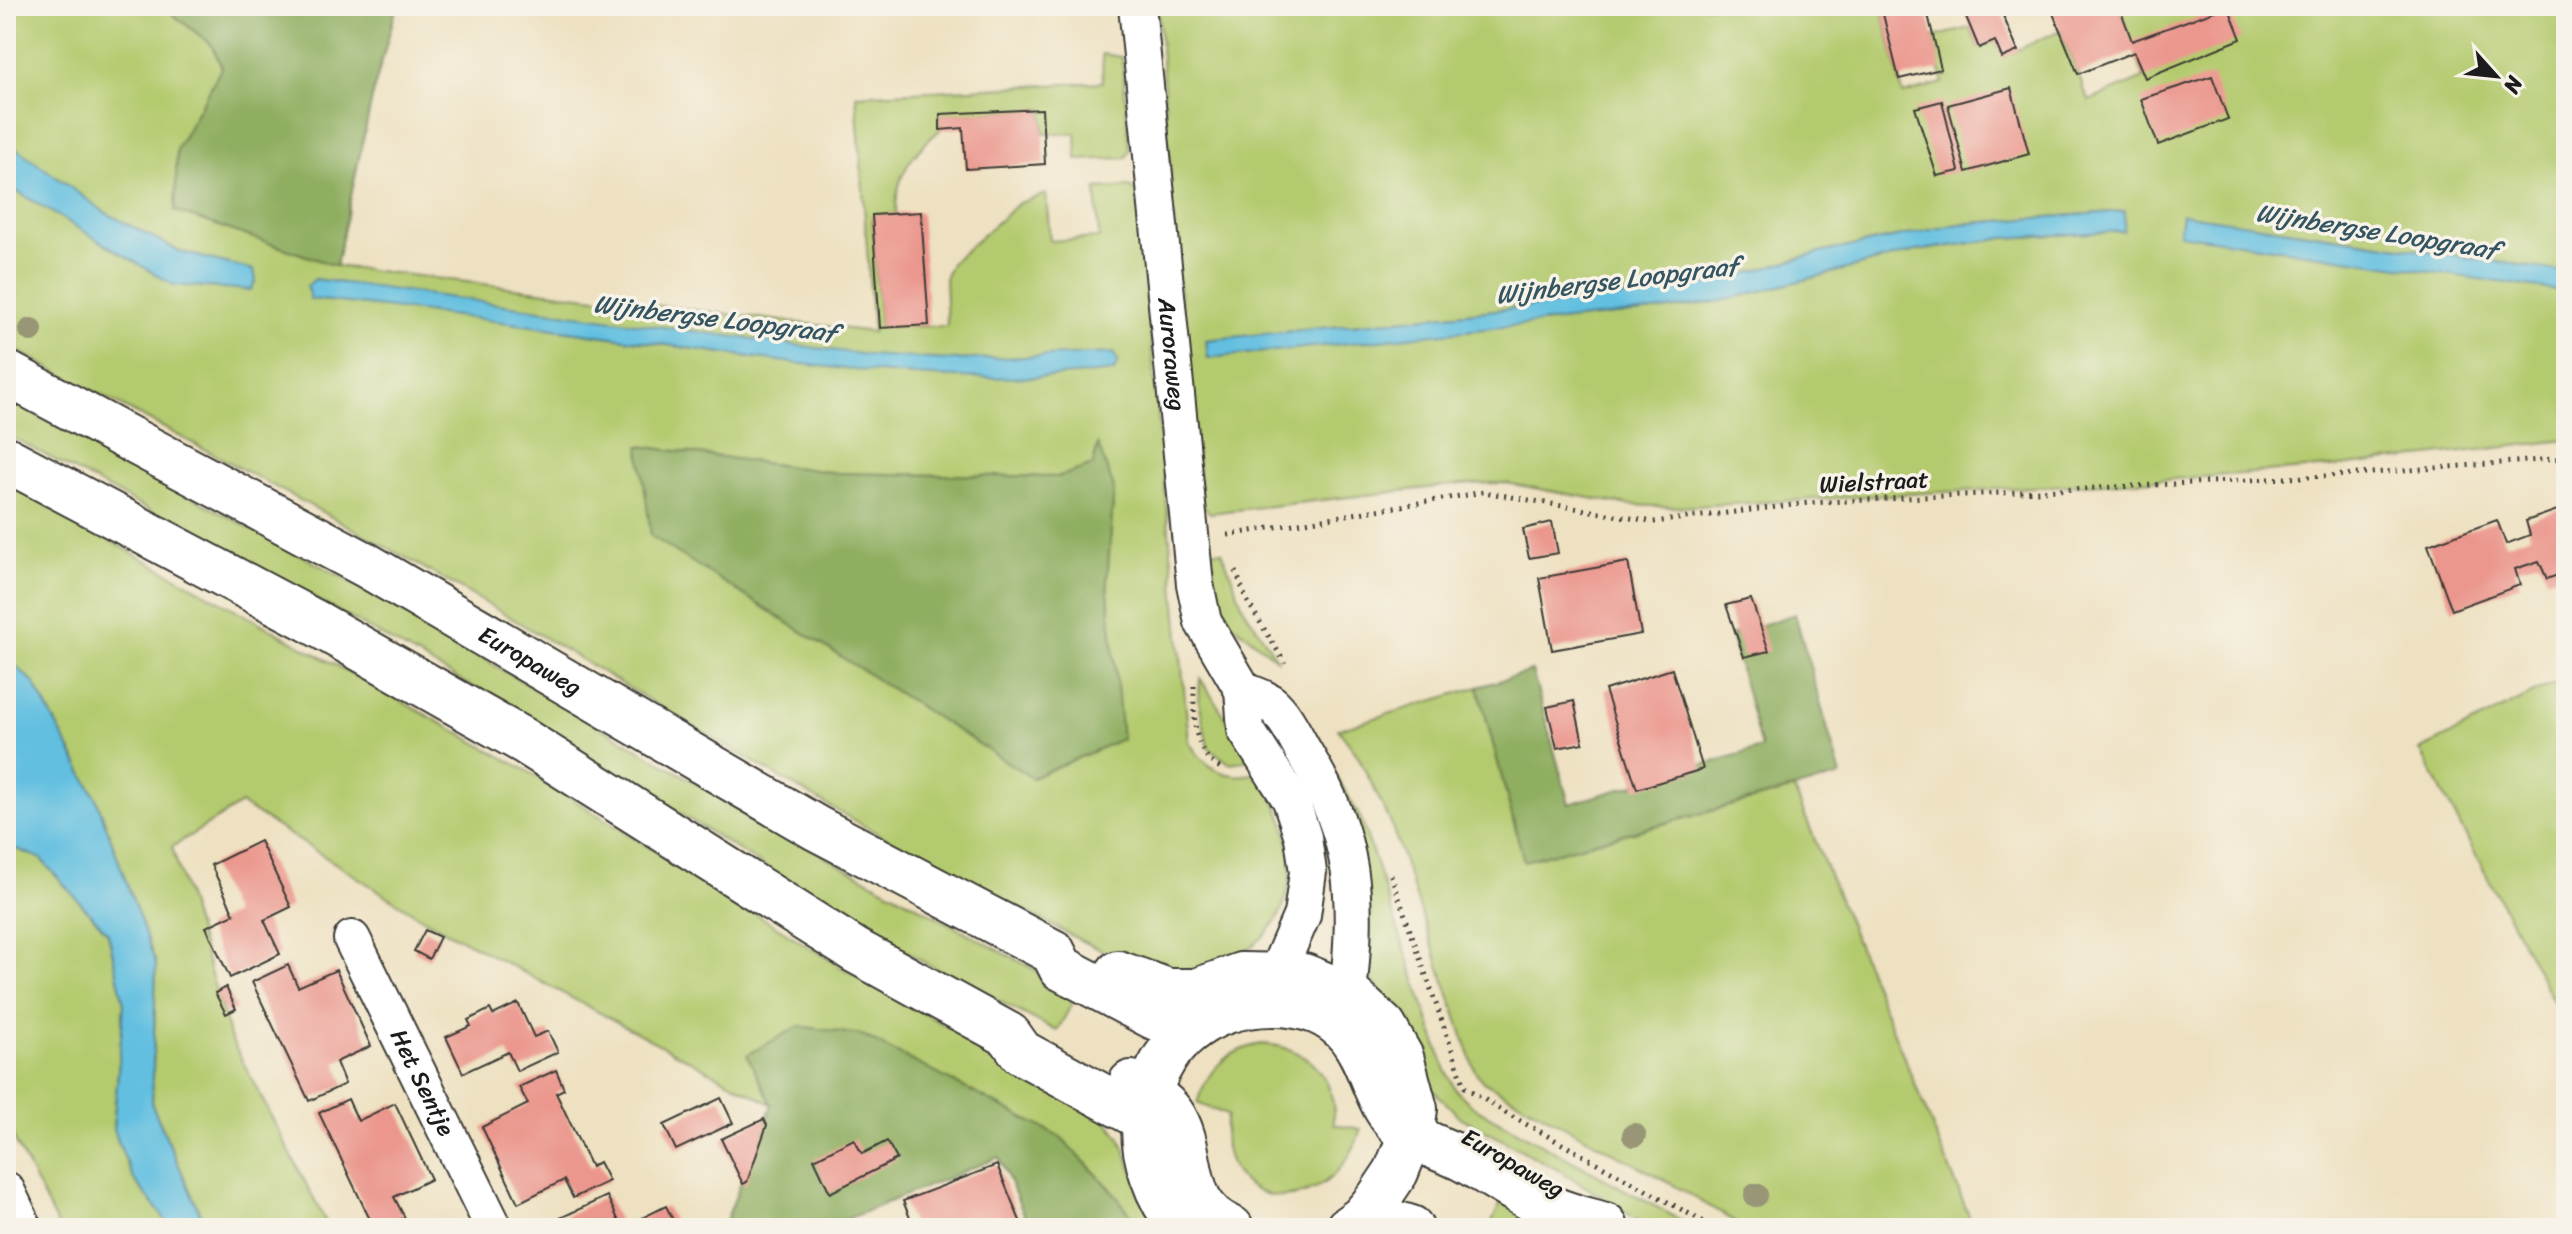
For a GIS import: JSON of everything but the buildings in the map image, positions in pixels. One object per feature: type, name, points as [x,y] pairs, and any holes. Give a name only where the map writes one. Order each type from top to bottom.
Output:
[{"type":"main road","name":"Europaweg","points":[[6,373],[366,565],[816,828],[1053,952],[1061,968],[1154,1017],[1172,1023],[1198,1006]]},
{"type":"main road","points":[[6,459],[314,622],[524,741],[856,951],[1009,1035],[1030,1030],[1146,1106],[1172,1115],[1180,1131],[1191,1186],[1200,1203],[1231,1228]]},
{"type":"main road","points":[[1179,1227],[1159,1193],[1146,1153],[1146,1106],[1198,1006],[1241,975],[1268,990],[1304,976],[1348,994],[1384,1027],[1401,1057],[1413,1122],[1396,1172],[1357,1221]]},
{"type":"main road","name":"Europaweg","points":[[1268,990],[1320,1012],[1348,1034],[1365,1061],[1388,1113],[1567,1192],[1608,1226]]},
{"type":"main road","points":[[1357,1221],[1411,1228]]},
{"type":"street","name":"Auroraweg","points":[[1137,6],[1203,538],[1195,584],[1203,622],[1243,690],[1246,730],[1291,800],[1303,837],[1308,872],[1302,915],[1268,990]]},
{"type":"street","name":"Auroraweg","points":[[1243,690],[1272,703],[1325,788],[1343,831],[1351,872],[1354,934],[1348,994]]},
{"type":"street","name":"Het Sentje","points":[[352,939],[494,1228]]},
{"type":"street","points":[[6,1190],[24,1228]]},
{"type":"path","name":"Wielstraat","points":[[1203,538],[1484,492],[1653,522],[1809,503],[2329,476],[2566,458]]},
{"type":"path","points":[[1203,538],[1228,549],[1246,599],[1290,669]]},
{"type":"path","points":[[1390,872],[1465,1087],[1493,1106],[1715,1228]]},
{"type":"green space","points":[[6,6],[162,6],[211,44],[222,67],[177,149],[175,211],[336,266],[873,332],[856,95],[1103,82],[1102,54],[1122,57],[1130,152],[1125,158],[1077,160],[1076,133],[1044,134],[1042,109],[940,115],[940,130],[921,148],[902,176],[896,214],[872,216],[880,327],[947,326],[945,279],[951,263],[1019,203],[1046,194],[1050,241],[1099,238],[1096,189],[1130,187],[1137,192],[1189,742],[1202,759],[1219,771],[1238,775],[1260,772],[1276,804],[1289,846],[1290,867],[1289,888],[1274,924],[1261,939],[1244,951],[1188,970],[1154,968],[1092,946],[878,833],[364,535],[6,345],[6,185],[174,285],[253,270],[181,252],[106,213],[7,142]],"holes":[[[640,446],[837,473],[1059,477],[1093,465],[1097,447],[1114,488],[1107,582],[1122,739]]]},
{"type":"green space","points":[[162,6],[374,6],[386,10],[397,6],[374,89],[336,266],[175,211],[177,149],[222,67],[211,44]]},
{"type":"green space","points":[[1158,6],[1881,6],[1903,94],[1943,83],[1933,37],[1970,28],[1979,48],[1995,41],[2003,57],[2060,30],[2089,101],[2144,78],[2119,6],[2566,6],[2566,440],[2331,467],[2175,479],[1677,507],[1629,505],[1506,483],[1462,484],[1210,513],[1202,505],[1177,264]],"holes":[[[2125,211],[2123,231],[2004,238],[1916,251],[1722,301],[1663,310],[1208,357],[1207,340],[1630,296],[1708,284],[1819,253],[1959,224]]]},
{"type":"green space","points":[[6,398],[364,589],[787,836],[1078,993],[1057,1031],[929,965],[812,896],[531,720],[341,613],[6,434]]},
{"type":"green space","points":[[1098,445],[1114,488],[1107,582],[1122,739],[1032,778],[651,536],[639,446],[837,473],[1058,477],[1093,465]]},
{"type":"green space","points":[[6,483],[526,770],[841,967],[1073,1097],[1108,1122],[1120,1138],[1156,1228],[1141,1228],[1110,1188],[1059,1136],[862,1036],[748,1055],[773,1105],[425,920],[241,804],[172,847],[230,1037],[329,1228],[225,1228],[202,1218],[152,1105],[156,964],[96,798],[34,683],[6,657]]},
{"type":"green space","points":[[1222,551],[1243,607],[1278,660],[1230,622],[1217,607],[1207,552]]},
{"type":"green space","points":[[1795,614],[1841,776],[1524,861],[1478,687],[1532,671],[1569,804],[1761,748],[1731,635]]},
{"type":"green space","points":[[2566,677],[2566,1025],[2420,750]]},
{"type":"green space","points":[[1200,678],[1253,760],[1229,763],[1208,747],[1199,701]]},
{"type":"green space","points":[[1478,687],[1524,861],[1794,789],[1974,1228],[1746,1228],[1670,1183],[1483,1082],[1475,1071],[1390,821],[1358,756],[1338,729]]},
{"type":"green space","points":[[1320,747],[1361,819],[1444,1066],[1455,1089],[1473,1107],[1695,1228],[1650,1228],[1564,1173],[1460,1117],[1434,1091],[1372,978]]},
{"type":"green space","points":[[6,845],[40,858],[108,933],[124,1004],[113,1129],[133,1178],[172,1228],[59,1228],[6,1123]]},
{"type":"green space","points":[[799,1026],[862,1035],[1059,1136],[1110,1188],[1141,1228],[1030,1228],[999,1157],[825,1228],[723,1228],[772,1105],[747,1055]]},
{"type":"green space","points":[[1262,1044],[1279,1046],[1306,1058],[1325,1079],[1334,1124],[1361,1129],[1346,1161],[1324,1183],[1300,1194],[1275,1196],[1253,1188],[1236,1172],[1226,1148],[1227,1115],[1197,1103],[1206,1081],[1220,1063],[1238,1051]]},
{"type":"green space","points":[[1505,1194],[1564,1228],[1489,1228]]},
{"type":"water","points":[[6,141],[106,213],[181,252],[254,270],[256,280],[251,290],[174,285],[6,185]]},
{"type":"water","points":[[2125,211],[2124,231],[2004,238],[1916,251],[1722,301],[1663,310],[1208,358],[1206,340],[1630,296],[1708,284],[1819,253],[1959,224]]},
{"type":"water","points":[[2182,214],[2566,272],[2566,292],[2179,234]]},
{"type":"water","points":[[315,279],[868,355],[951,360],[1113,353],[1118,361],[1114,371],[1057,376],[943,377],[887,373],[310,299],[307,286]]},
{"type":"water","points":[[6,657],[34,683],[96,798],[156,964],[152,1105],[202,1218],[225,1228],[172,1228],[133,1178],[113,1129],[124,1004],[108,933],[40,858],[6,845]]},
{"type":"water label","name":"Wijnbergse Loopgraaf","points":[[2377,231]]},
{"type":"water label","name":"Wijnbergse Loopgraaf","points":[[1617,280]]},
{"type":"water label","name":"Wijnbergse Loopgraaf","points":[[715,318]]}]
